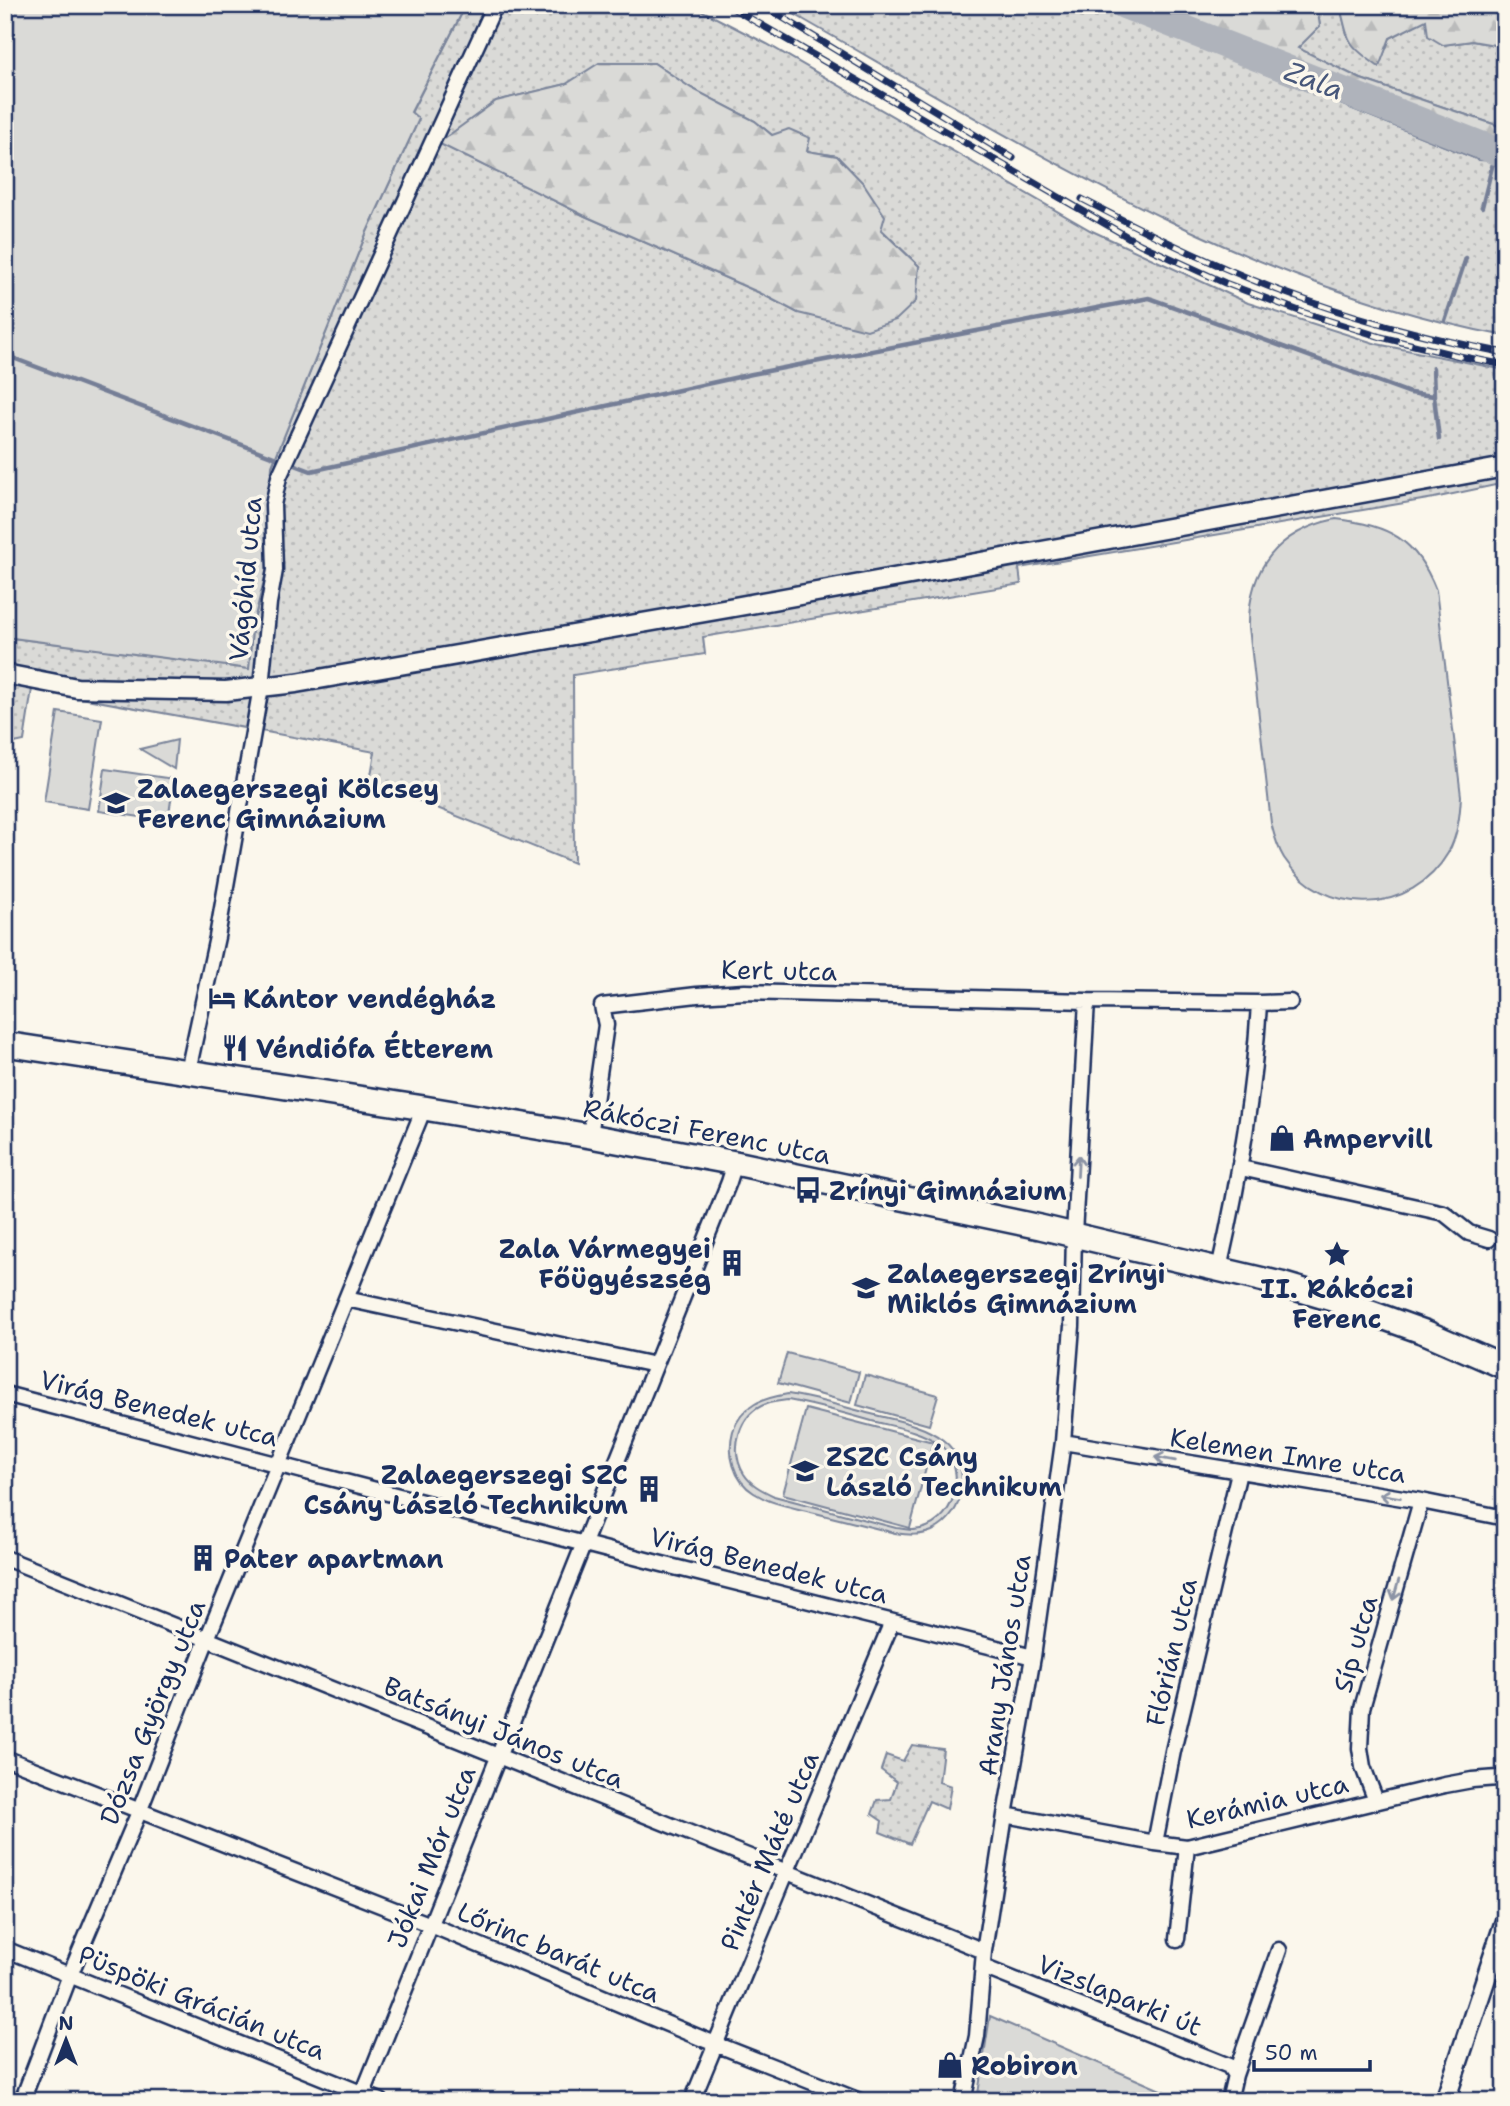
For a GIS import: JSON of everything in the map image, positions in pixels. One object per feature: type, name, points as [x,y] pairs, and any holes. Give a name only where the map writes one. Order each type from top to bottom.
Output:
[{"type":"main road","name":"Rákóczi Ferenc utca","points":[[5,1044],[590,1136],[735,1163],[1074,1234],[1281,1284],[1361,1309],[1505,1367]]},
{"type":"street","name":"Vágóhíd utca","points":[[188,1071],[217,937],[261,687],[275,570],[273,505],[282,472],[495,5]]},
{"type":"street","points":[[5,674],[77,688],[226,691],[296,683],[1505,467]]},
{"type":"street","name":"Kert utca","points":[[590,1136],[606,1024],[602,1006],[745,992],[1087,1001],[1290,1002]]},
{"type":"street","points":[[1074,1234],[1087,1001]]},
{"type":"street","points":[[1219,1269],[1241,1168],[1252,1096],[1259,1003]]},
{"type":"street","name":"Dózsa György utca","points":[[22,2101],[424,1108]]},
{"type":"street","name":"Jókai Mór utca","points":[[361,2097],[735,1163]]},
{"type":"street","points":[[1241,1168],[1438,1211],[1448,1215],[1471,1234],[1489,1239]]},
{"type":"street","name":"Arany János utca","points":[[963,2101],[977,2036],[984,1951],[1033,1657],[1063,1442],[1072,1326],[1074,1234]]},
{"type":"street","points":[[346,1299],[654,1365]]},
{"type":"street","name":"Virág Benedek utca","points":[[5,1394],[1033,1657]]},
{"type":"street","name":"Kelemen Imre utca","points":[[1063,1442],[1421,1501],[1505,1518]]},
{"type":"street","name":"Flórián utca","points":[[1155,1843],[1173,1751],[1239,1472]]},
{"type":"street","name":"Síp utca","points":[[1375,1798],[1363,1767],[1360,1748],[1362,1708],[1421,1501]]},
{"type":"street","name":"Batsányi János utca","points":[[5,1558],[984,1951]]},
{"type":"street","name":"Pintér Máté utca","points":[[692,2101],[892,1622]]},
{"type":"street","name":"Lőrinc barát utca","points":[[5,1758],[430,1925],[860,2101]]},
{"type":"street","name":"Kerámia utca","points":[[1005,1815],[1187,1847],[1375,1798],[1472,1780],[1498,1778]]},
{"type":"street","points":[[1177,1939],[1187,1847]]},
{"type":"street","points":[[1445,2101],[1505,1920]]},
{"type":"street","name":"Püspöki Grácián utca","points":[[5,1949],[361,2097],[381,2101]]},
{"type":"street","points":[[1228,2101],[1279,1950]]},
{"type":"street","name":"Vizslaparki út","points":[[982,1967],[1220,2061],[1229,2066],[1235,2075]]},
{"type":"green space","points":[[5,5],[466,5],[411,112],[419,119],[366,234],[272,466],[267,569],[252,628],[249,669],[5,637]]},
{"type":"green space","points":[[466,5],[691,5],[767,44],[1090,230],[1248,303],[1377,344],[1505,370],[1505,483],[1434,498],[1019,568],[1021,584],[703,637],[705,654],[573,675],[574,863],[370,781],[375,752],[32,689],[24,741],[5,745],[5,637],[249,668],[252,628],[267,569],[272,466],[366,234],[419,119],[411,113]],"holes":[[[654,63],[691,88],[755,121],[772,135],[807,151],[837,156],[881,229],[919,266],[798,313],[760,293],[585,216],[439,143],[496,101]]]},
{"type":"green space","points":[[778,5],[1095,5],[1479,160],[1505,161],[1505,336],[1407,313],[1312,282],[1219,244],[1040,154]]},
{"type":"green space","points":[[1095,5],[1306,5],[1318,13],[1320,26],[1298,48],[1361,79],[1505,128],[1505,161],[1479,160]]},
{"type":"green space","points":[[1306,5],[1340,6],[1348,38],[1379,66],[1390,38],[1426,19],[1443,45],[1472,41],[1501,46],[1496,71],[1505,89],[1505,128],[1361,79],[1297,48],[1320,26],[1318,13]]},
{"type":"green space","points":[[1505,5],[1505,89],[1496,71],[1501,46],[1472,41],[1443,45],[1428,36],[1426,20],[1390,38],[1379,67],[1351,42],[1340,6]]},
{"type":"green space","points":[[599,63],[654,63],[691,88],[755,121],[772,135],[789,129],[810,138],[807,151],[837,156],[864,184],[885,216],[881,230],[919,266],[916,301],[896,320],[867,330],[798,313],[760,293],[585,216],[438,143],[496,101],[566,84]]},
{"type":"green space","points":[[1336,519],[1371,525],[1398,538],[1419,558],[1436,590],[1461,796],[1454,839],[1448,853],[1432,874],[1413,889],[1391,898],[1368,902],[1344,900],[1321,892],[1301,878],[1279,850],[1271,823],[1249,627],[1254,587],[1270,555],[1298,533]]},
{"type":"green space","points":[[58,712],[102,719],[88,809],[44,802]]},
{"type":"green space","points":[[177,740],[174,769],[140,749]]},
{"type":"green space","points":[[105,769],[174,779],[168,821],[99,811]]},
{"type":"green space","points":[[787,1353],[859,1372],[851,1403],[778,1383]]},
{"type":"green space","points":[[865,1375],[938,1395],[929,1425],[857,1405]]},
{"type":"green space","points":[[788,1394],[808,1398],[906,1423],[943,1440],[953,1450],[962,1475],[959,1501],[953,1513],[932,1531],[918,1534],[895,1533],[782,1505],[754,1493],[741,1481],[733,1465],[733,1431],[742,1415],[754,1404]],"holes":[[[788,1400],[907,1430],[924,1435],[939,1444],[949,1455],[956,1482],[948,1509],[927,1527],[909,1530],[774,1496],[757,1487],[744,1474],[740,1464],[737,1454],[739,1433],[743,1424],[757,1409],[766,1404]]]},
{"type":"green space","points":[[806,1409],[933,1442],[910,1528],[783,1494]]},
{"type":"green space","points":[[912,1745],[943,1749],[939,1782],[951,1786],[947,1809],[929,1801],[910,1844],[880,1832],[882,1821],[872,1814],[877,1800],[891,1799],[897,1782],[881,1770],[886,1755],[903,1761]]},
{"type":"green space","points":[[990,2016],[1186,2101],[975,2101]]},
{"type":"waterway","name":"Zala","points":[[1124,5],[1496,151],[1505,150]]},
{"type":"waterway","points":[[1482,207],[1496,151]]},
{"type":"waterway","points":[[1445,321],[1466,258]]},
{"type":"waterway","points":[[5,355],[311,471],[752,374],[1149,298],[1410,393],[1434,396],[1433,368]]},
{"type":"waterway","points":[[1434,396],[1439,439]]},
{"type":"tunnel","points":[[1489,1239],[1505,1244]]},
{"type":"railway","points":[[727,5],[1140,244],[1225,283],[1302,312],[1381,337],[1505,365]]},
{"type":"railway","points":[[762,5],[1013,158]]},
{"type":"railway","points":[[1082,199],[1202,258],[1303,299],[1388,326],[1505,353]]},
{"type":"place","name":"Zalaegerszegi Kölcsey Ferenc Gimnázium","points":[[116,803]]},
{"type":"place","name":"Kántor vendégház","points":[[222,998]]},
{"type":"place","name":"Véndiófa Étterem","points":[[235,1048]]},
{"type":"place","name":"Ampervill","points":[[1282,1138]]},
{"type":"place","name":"Zrínyi Gimnázium","points":[[808,1190]]},
{"type":"place","name":"II. Rákóczi Ferenc","points":[[1337,1254]]},
{"type":"place","name":"Zala Vármegyei Főügyészség","points":[[732,1263]]},
{"type":"place","name":"Zalaegerszegi Zrínyi Miklós Gimnázium","points":[[866,1288]]},
{"type":"place","name":"ZSZC Csány László Technikum","points":[[805,1471]]},
{"type":"place","name":"Zalaegerszegi SZC Csány László Technikum","points":[[649,1489]]},
{"type":"place","name":"Pater apartman","points":[[203,1558]]},
{"type":"place","name":"Robiron","points":[[950,2065]]}]
